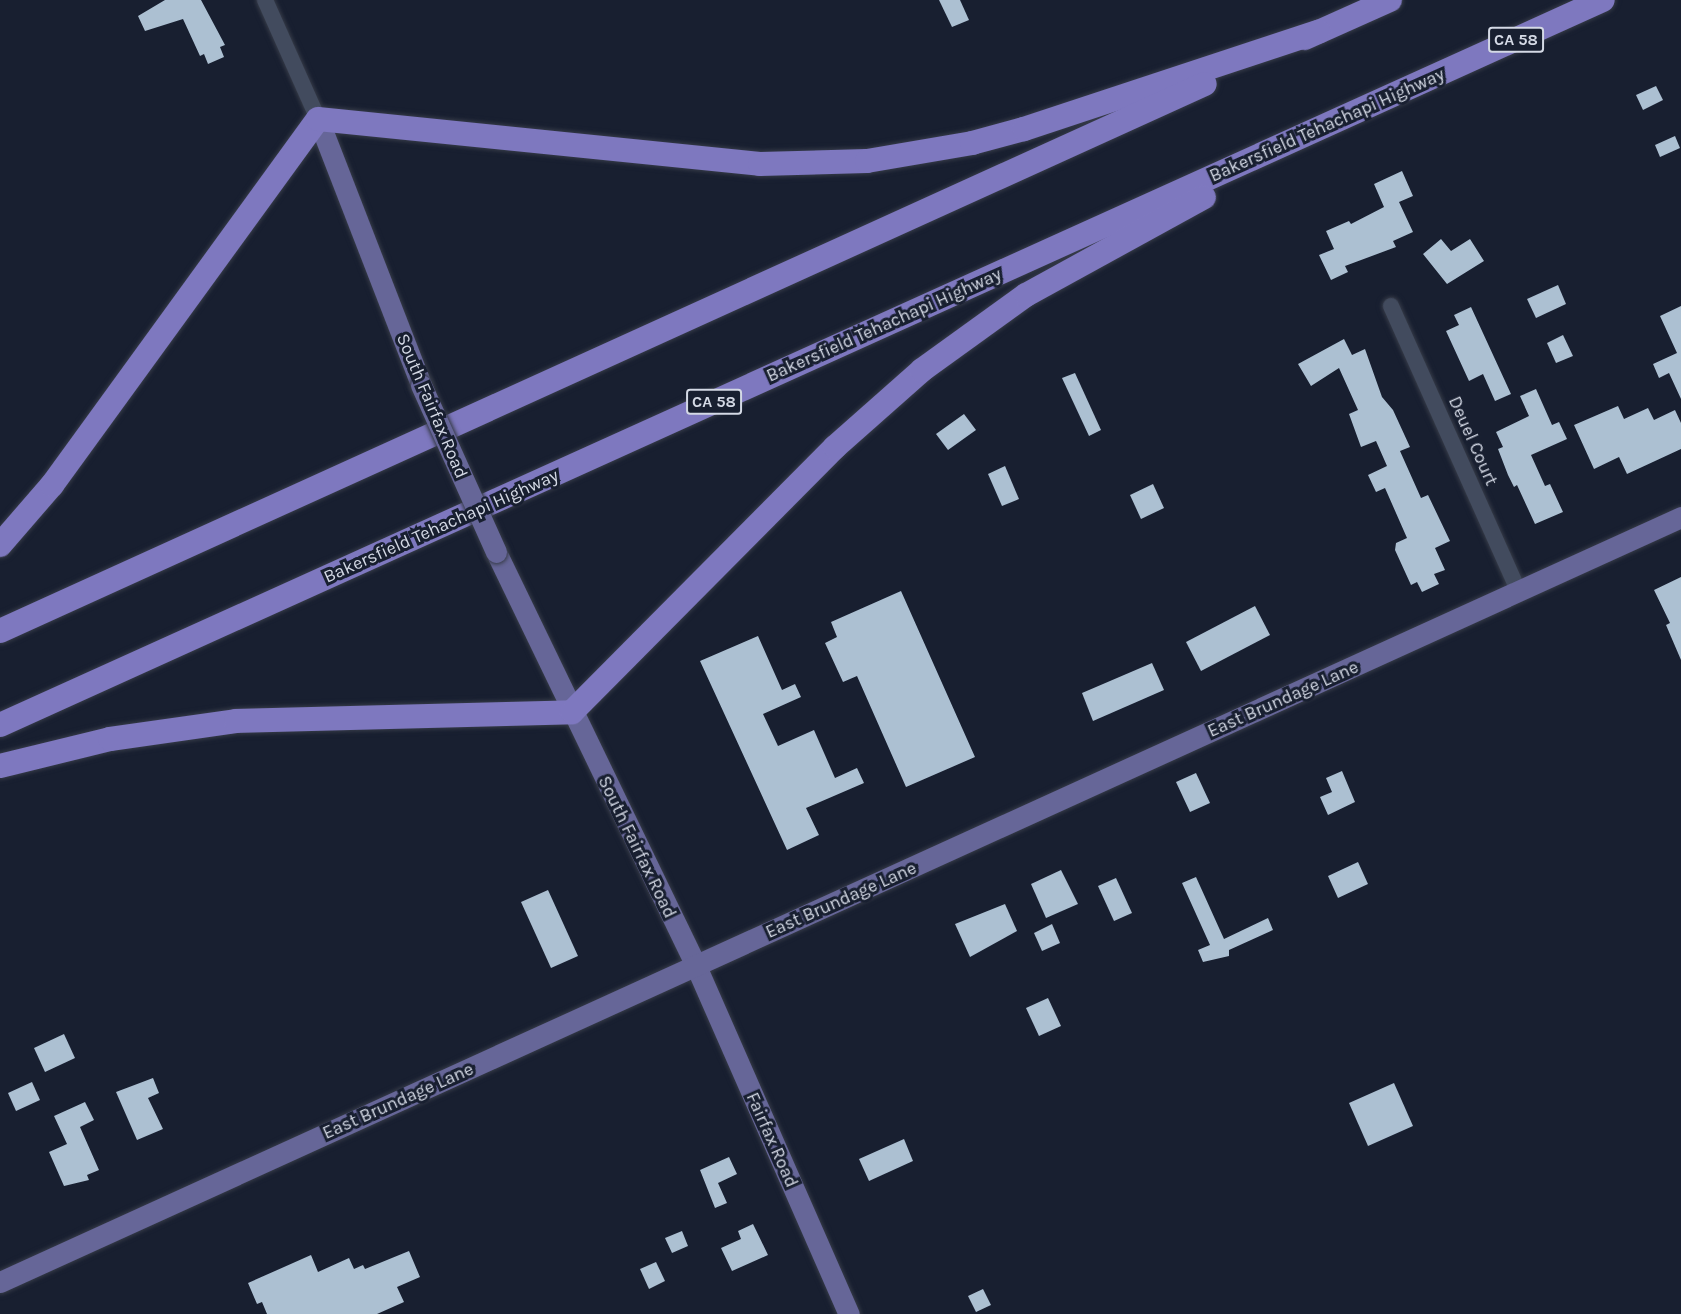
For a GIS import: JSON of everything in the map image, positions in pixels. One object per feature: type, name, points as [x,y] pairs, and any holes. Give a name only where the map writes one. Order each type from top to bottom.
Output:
[{"type":"highway","points":[[0,631],[1390,0]]},
{"type":"highway","name":"Bakersfield Tehachapi Highway","points":[[0,725],[1603,0]]},
{"type":"highway","points":[[0,544],[52,485],[318,119],[760,164],[867,161],[972,143],[1024,129],[1318,32]]},
{"type":"highway","points":[[0,766],[110,739],[236,721],[572,712],[834,447],[922,370],[973,331],[1099,252],[1429,79]]},
{"type":"main road","name":"South Fairfax Road","points":[[318,119],[422,385],[496,552],[696,966]]},
{"type":"main road","name":"East Brundage Lane","points":[[0,1282],[1681,517]]},
{"type":"main road","name":"Fairfax Road","points":[[696,966],[849,1314]]},
{"type":"street","name":"South Fairfax Road","points":[[265,0],[318,119]]},
{"type":"street","name":"Deuel Court","points":[[1391,306],[1519,592]]},
{"type":"building","points":[[165,0],[201,0],[225,45],[220,47],[224,57],[208,64],[204,54],[200,56],[183,19],[145,31],[138,16]]},
{"type":"building","points":[[939,0],[960,0],[969,20],[952,27]]},
{"type":"building","points":[[1656,86],[1663,100],[1643,110],[1636,95]]},
{"type":"building","points":[[1675,136],[1680,148],[1660,157],[1655,145]]},
{"type":"building","points":[[1402,171],[1413,196],[1399,202],[1413,232],[1393,241],[1396,247],[1345,266],[1348,272],[1331,280],[1319,255],[1334,249],[1326,231],[1349,221],[1351,224],[1384,207],[1374,184]]},
{"type":"building","points":[[1441,239],[1451,251],[1470,239],[1484,261],[1447,284],[1423,254]]},
{"type":"building","points":[[1558,285],[1566,304],[1536,318],[1527,299]]},
{"type":"building","points":[[1681,306],[1681,399],[1669,373],[1659,378],[1653,364],[1677,353],[1660,316]]},
{"type":"building","points":[[1471,307],[1511,394],[1495,401],[1483,374],[1469,381],[1446,331],[1459,325],[1454,315]]},
{"type":"building","points":[[1563,335],[1573,356],[1556,363],[1547,343]]},
{"type":"building","points":[[1344,339],[1352,355],[1365,349],[1382,397],[1393,410],[1410,447],[1400,451],[1421,498],[1428,495],[1450,541],[1435,548],[1445,570],[1434,574],[1439,584],[1422,592],[1417,582],[1411,585],[1395,550],[1396,543],[1407,538],[1385,488],[1376,492],[1368,475],[1387,466],[1376,441],[1361,447],[1349,414],[1358,410],[1339,368],[1311,386],[1298,364]]},
{"type":"building","points":[[1075,373],[1101,430],[1089,436],[1062,378]]},
{"type":"building","points":[[1536,389],[1552,425],[1559,422],[1567,439],[1531,455],[1545,486],[1550,484],[1563,512],[1535,524],[1517,485],[1514,487],[1508,475],[1498,449],[1503,447],[1496,432],[1529,416],[1520,396]]},
{"type":"building","points":[[1618,406],[1624,419],[1648,408],[1654,420],[1675,410],[1681,423],[1681,449],[1627,474],[1619,457],[1594,469],[1574,425]]},
{"type":"building","points":[[964,414],[976,430],[948,450],[936,434]]},
{"type":"building","points":[[1005,466],[1019,499],[1002,506],[988,474]]},
{"type":"building","points":[[1153,484],[1164,508],[1141,519],[1130,495]]},
{"type":"building","points":[[1681,577],[1681,660],[1666,625],[1670,623],[1654,590]]},
{"type":"building","points":[[901,591],[975,757],[906,787],[857,676],[843,682],[825,643],[837,637],[831,622]]},
{"type":"building","points":[[1255,606],[1270,635],[1201,671],[1186,642]]},
{"type":"building","points":[[758,636],[782,690],[795,684],[801,697],[763,714],[778,746],[814,730],[835,778],[857,768],[864,783],[806,808],[819,835],[787,850],[700,661]]},
{"type":"building","points":[[1152,663],[1164,690],[1093,721],[1082,693]]},
{"type":"building","points":[[1342,771],[1355,802],[1328,815],[1320,797],[1332,792],[1326,778]]},
{"type":"building","points":[[1196,773],[1210,803],[1190,812],[1176,782]]},
{"type":"building","points":[[1358,862],[1368,884],[1338,898],[1328,876]]},
{"type":"building","points":[[1061,870],[1078,904],[1046,918],[1031,884]]},
{"type":"building","points":[[1196,877],[1224,939],[1268,918],[1273,930],[1229,950],[1229,956],[1203,962],[1198,950],[1210,945],[1182,883]]},
{"type":"building","points":[[1116,878],[1132,913],[1114,921],[1098,886]]},
{"type":"building","points":[[548,890],[578,956],[551,968],[521,902]]},
{"type":"building","points":[[1005,904],[1017,931],[970,957],[955,924]]},
{"type":"building","points":[[1052,924],[1060,943],[1042,951],[1034,933]]},
{"type":"building","points":[[1048,998],[1061,1026],[1039,1036],[1026,1008]]},
{"type":"building","points":[[64,1034],[75,1058],[45,1072],[34,1048]]},
{"type":"building","points":[[153,1078],[159,1093],[148,1098],[163,1129],[137,1140],[116,1092]]},
{"type":"building","points":[[32,1082],[40,1100],[16,1111],[8,1093]]},
{"type":"building","points":[[1394,1083],[1413,1126],[1368,1146],[1349,1103]]},
{"type":"building","points":[[85,1102],[94,1120],[80,1127],[99,1170],[87,1175],[89,1180],[64,1186],[49,1152],[67,1144],[54,1116]]},
{"type":"building","points":[[904,1139],[913,1161],[869,1181],[859,1159]]},
{"type":"building","points":[[729,1157],[737,1174],[718,1183],[727,1203],[715,1208],[700,1170]]},
{"type":"building","points":[[753,1224],[768,1255],[732,1271],[721,1248],[741,1239],[738,1231]]},
{"type":"building","points":[[682,1231],[688,1246],[672,1253],[665,1238]]},
{"type":"building","points":[[409,1251],[420,1277],[397,1287],[404,1302],[377,1314],[267,1314],[262,1302],[257,1304],[248,1283],[311,1255],[318,1272],[349,1258],[354,1269],[363,1265],[365,1269]]},
{"type":"building","points":[[656,1262],[665,1281],[649,1289],[640,1269]]},
{"type":"building","points":[[983,1289],[991,1305],[976,1312],[968,1296]]}]
